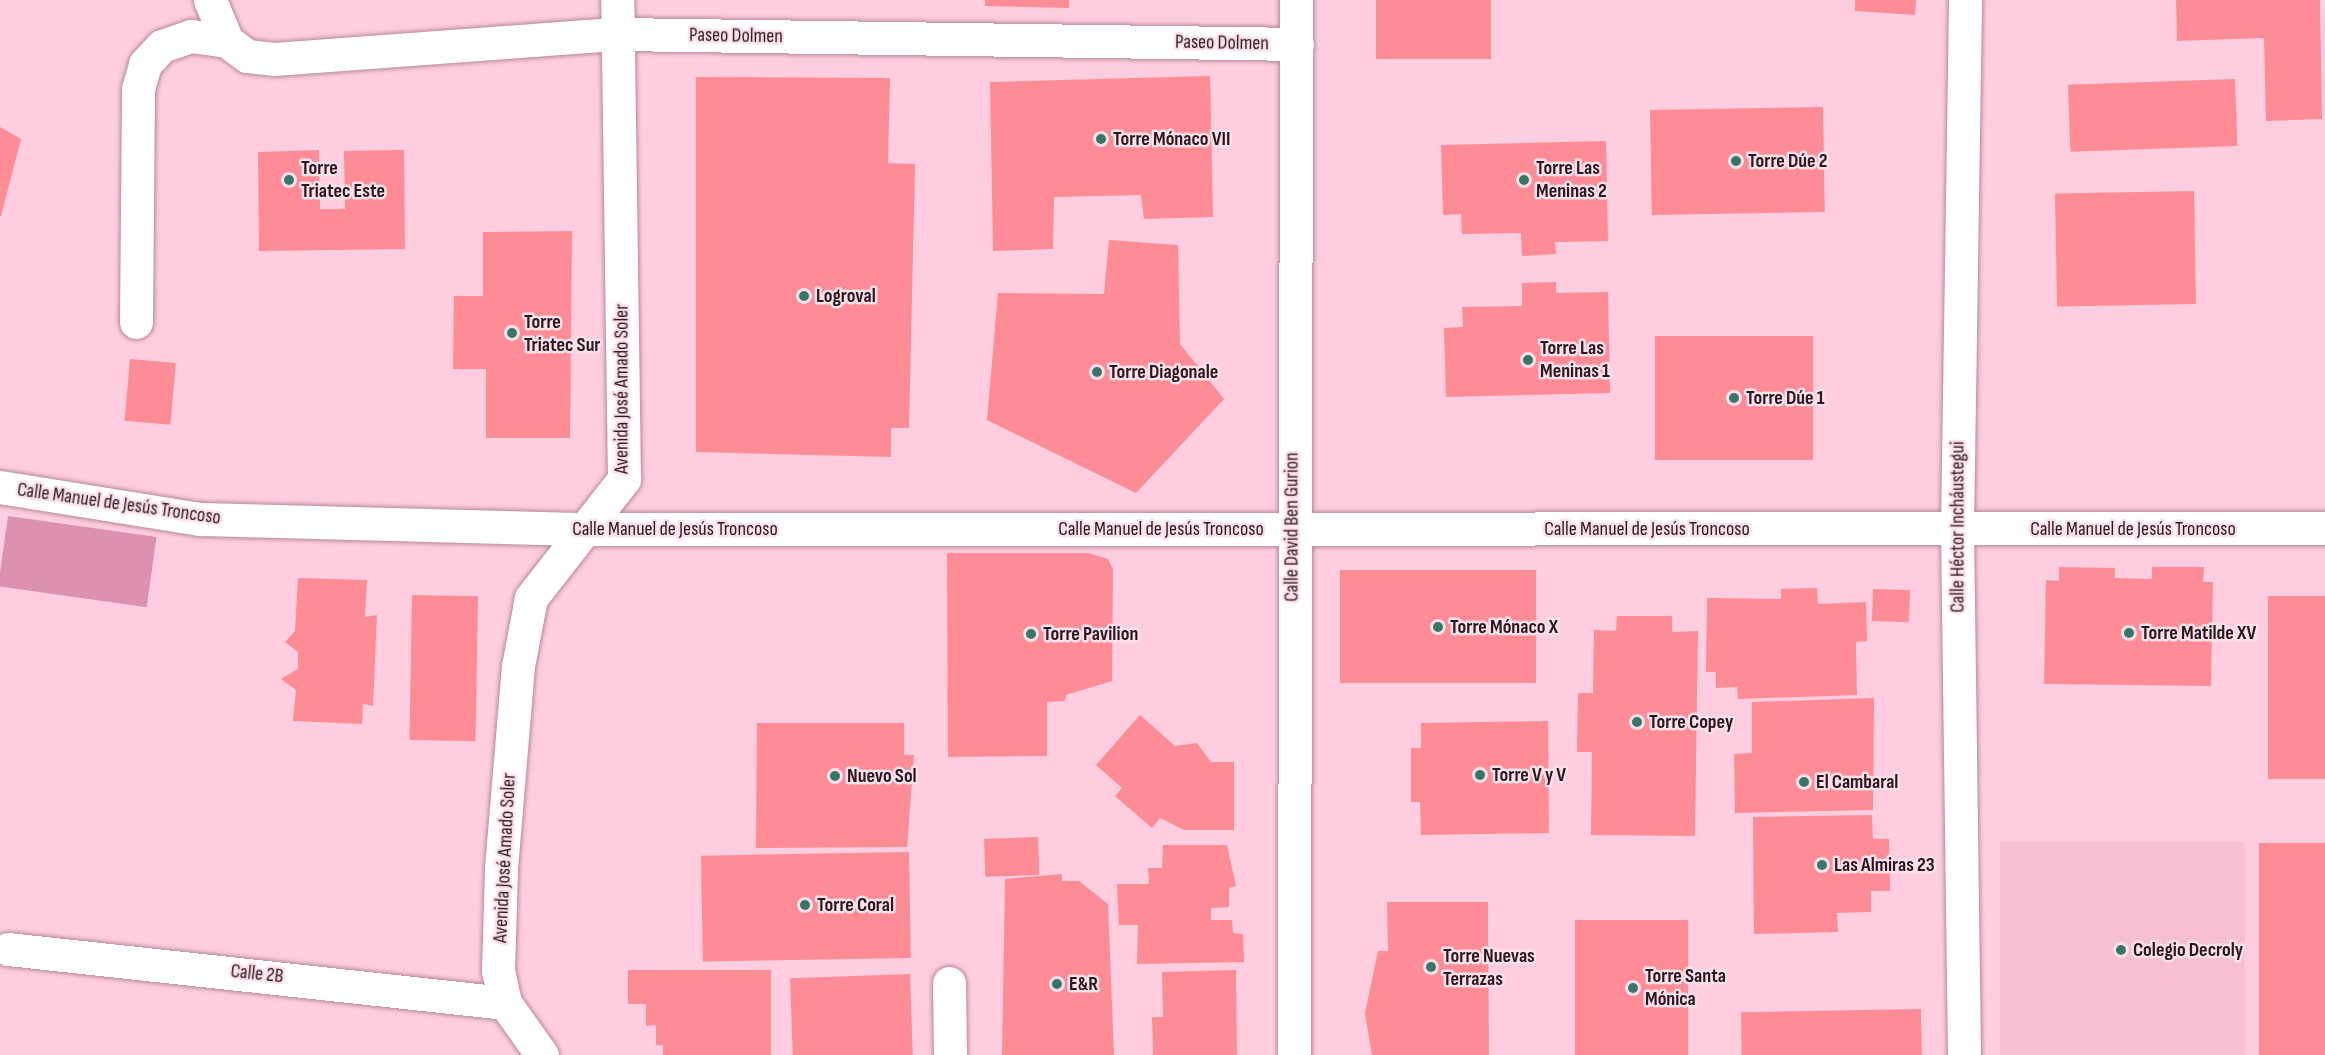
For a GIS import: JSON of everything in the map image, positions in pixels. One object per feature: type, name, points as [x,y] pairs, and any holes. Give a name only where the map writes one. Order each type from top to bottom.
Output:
[{"type":"street","points":[[210,0],[227,41]]},
{"type":"street","name":"Avenida José Amado Soler","points":[[542,1055],[505,1003],[498,971],[501,868],[518,666],[536,586],[590,529],[624,479],[617,0]]},
{"type":"street","name":"Calle David Ben Gurion","points":[[1294,1055],[1291,529],[1296,0]]},
{"type":"street","name":"Calle Héctor Incháustegui","points":[[1964,1055],[1957,529],[1965,0]]},
{"type":"street","name":"Paseo Dolmen","points":[[227,41],[247,56],[274,59],[618,34],[1297,44]]},
{"type":"street","points":[[136,322],[138,89],[145,64],[162,46],[191,36],[227,41]]},
{"type":"street","name":"Calle Manuel de Jesús Troncoso","points":[[0,487],[200,519],[590,529],[2325,528]]},
{"type":"street","name":"Calle 2B","points":[[8,949],[505,1003]]},
{"type":"street","points":[[949,983],[950,1055]]},
{"type":"shaded area","points":[[8,516],[157,537],[147,607],[0,587]]},
{"type":"shaded area","name":"Colegio Decroly","points":[[2000,842],[2245,842],[2245,1055],[2000,1055]]},
{"type":"building","points":[[985,0],[1069,0],[1069,8],[985,6]]},
{"type":"building","points":[[1376,0],[1491,0],[1491,59],[1376,59]]},
{"type":"building","points":[[1855,0],[1916,0],[1915,15],[1855,11]]},
{"type":"building","points":[[2176,0],[2320,0],[2322,119],[2266,121],[2264,38],[2177,41]]},
{"type":"building","name":"Torre Mónaco VII","points":[[1210,76],[1213,217],[1144,219],[1141,195],[1054,197],[1053,249],[993,251],[990,82]]},
{"type":"building","name":"Logroval","points":[[696,77],[890,78],[888,163],[915,164],[909,428],[891,428],[891,457],[696,452]]},
{"type":"building","points":[[2235,79],[2237,146],[2070,152],[2068,85]]},
{"type":"building","name":"Torre Dúe 2","points":[[1823,107],[1825,212],[1652,215],[1650,110]]},
{"type":"building","points":[[0,127],[21,139],[1,216],[0,216]]},
{"type":"building","name":"Torre Las Meninas 2","points":[[1606,141],[1608,241],[1555,242],[1556,254],[1522,256],[1521,233],[1462,234],[1461,214],[1443,215],[1441,145]]},
{"type":"building","name":"Torre Triatec Este","points":[[319,150],[320,209],[345,209],[344,151],[404,150],[405,249],[259,251],[258,152]]},
{"type":"building","points":[[2194,191],[2196,304],[2057,306],[2055,193]]},
{"type":"building","name":"Torre Triatec Sur","points":[[572,231],[570,438],[486,438],[486,369],[453,369],[454,296],[483,296],[483,232]]},
{"type":"building","name":"Torre Diagonale","points":[[1109,240],[1178,245],[1180,344],[1224,399],[1136,493],[987,420],[998,293],[1104,294]]},
{"type":"building","name":"Torre Las Meninas 1","points":[[1556,282],[1556,293],[1608,292],[1610,393],[1446,397],[1444,328],[1463,327],[1462,307],[1522,306],[1522,283]]},
{"type":"building","name":"Torre Dúe 1","points":[[1655,336],[1813,336],[1813,460],[1655,460]]},
{"type":"building","points":[[130,359],[176,363],[170,425],[125,421]]},
{"type":"building","name":"Torre Pavilion","points":[[947,553],[1088,553],[1108,559],[1113,569],[1112,681],[1066,695],[1065,701],[1047,702],[1047,756],[948,757]]},
{"type":"building","name":"Torre Matilde XV","points":[[2059,567],[2115,568],[2115,578],[2152,579],[2152,567],[2204,567],[2203,582],[2213,582],[2211,686],[2044,684],[2046,580],[2059,581]]},
{"type":"building","name":"Torre Mónaco X","points":[[1340,570],[1536,570],[1536,683],[1340,683]]},
{"type":"building","points":[[298,578],[367,580],[365,617],[377,615],[373,706],[363,704],[362,724],[293,721],[296,690],[281,679],[298,669],[298,652],[285,642],[295,631]]},
{"type":"building","points":[[1817,588],[1818,604],[1866,602],[1867,641],[1856,642],[1857,695],[1738,699],[1737,687],[1716,688],[1716,672],[1706,672],[1707,598],[1781,599],[1781,589]]},
{"type":"building","points":[[1873,589],[1910,590],[1909,622],[1872,621]]},
{"type":"building","points":[[412,595],[478,596],[475,741],[409,740]]},
{"type":"building","points":[[2268,596],[2325,596],[2325,779],[2268,779]]},
{"type":"building","name":"Torre Copey","points":[[1617,616],[1672,616],[1672,632],[1698,631],[1695,836],[1591,835],[1592,752],[1577,752],[1578,693],[1593,693],[1594,630],[1616,631]]},
{"type":"building","name":"El Cambaral","points":[[1874,698],[1873,810],[1735,813],[1734,754],[1752,753],[1752,702]]},
{"type":"building","points":[[1140,715],[1175,746],[1197,743],[1211,762],[1234,762],[1234,830],[1184,830],[1160,818],[1152,828],[1115,796],[1122,788],[1096,765]]},
{"type":"building","name":"Torre V y V","points":[[1548,721],[1549,833],[1421,835],[1420,802],[1411,802],[1411,748],[1421,748],[1421,723]]},
{"type":"building","name":"Nuevo Sol","points":[[757,723],[904,723],[904,755],[914,755],[907,847],[756,848]]},
{"type":"building","name":"Las Almiras 23","points":[[1872,815],[1873,839],[1889,839],[1890,891],[1871,891],[1871,912],[1837,913],[1838,932],[1754,934],[1753,817]]},
{"type":"building","points":[[1038,837],[1039,875],[985,877],[984,839]]},
{"type":"building","points":[[2259,843],[2325,843],[2325,1055],[2259,1055]]},
{"type":"building","points":[[1163,845],[1227,845],[1236,886],[1229,888],[1229,907],[1211,908],[1211,920],[1232,920],[1233,933],[1243,934],[1244,962],[1137,964],[1138,925],[1119,925],[1117,884],[1149,884],[1148,868],[1162,868]]},
{"type":"building","name":"Torre Coral","points":[[909,852],[911,958],[703,962],[701,856]]},
{"type":"building","name":"E&R","points":[[1062,874],[1062,881],[1079,881],[1108,904],[1114,1055],[1002,1055],[1005,879]]},
{"type":"building","name":"Torre Nuevas Terrazas","points":[[1387,902],[1488,902],[1489,1055],[1372,1055],[1365,1013],[1378,951],[1388,951]]},
{"type":"building","name":"Torre Santa Mónica","points":[[1575,920],[1688,920],[1688,1055],[1575,1055]]},
{"type":"building","points":[[628,970],[771,970],[771,1055],[663,1055],[663,1045],[656,1045],[656,1025],[646,1026],[646,1004],[628,1004]]},
{"type":"building","points":[[1236,970],[1237,1055],[1153,1055],[1152,1017],[1163,1017],[1162,972]]},
{"type":"building","points":[[910,974],[913,1055],[793,1055],[790,978]]},
{"type":"building","points":[[1921,1009],[1922,1055],[1742,1055],[1741,1012]]},
{"type":"place","name":"Torre Mónaco VII","points":[[1101,139]]},
{"type":"place","name":"Torre Dúe 2","points":[[1736,161]]},
{"type":"place","name":"Torre Triatec Este","points":[[289,180]]},
{"type":"place","name":"Torre Las Meninas 2","points":[[1524,180]]},
{"type":"place","name":"Logroval","points":[[804,296]]},
{"type":"place","name":"Torre Triatec Sur","points":[[512,333]]},
{"type":"place","name":"Torre Las Meninas 1","points":[[1528,360]]},
{"type":"place","name":"Torre Diagonale","points":[[1097,372]]},
{"type":"place","name":"Torre Dúe 1","points":[[1734,398]]},
{"type":"place","name":"Torre Mónaco X","points":[[1438,627]]},
{"type":"place","name":"Torre Matilde XV","points":[[2129,633]]},
{"type":"place","name":"Torre Pavilion","points":[[1031,634]]},
{"type":"place","name":"Torre Copey","points":[[1637,722]]},
{"type":"place","name":"Torre V y V","points":[[1480,775]]},
{"type":"place","name":"Nuevo Sol","points":[[835,776]]},
{"type":"place","name":"El Cambaral","points":[[1804,782]]},
{"type":"place","name":"Las Almiras 23","points":[[1822,865]]},
{"type":"place","name":"Torre Coral","points":[[805,905]]},
{"type":"place","name":"Colegio Decroly","points":[[2121,950]]},
{"type":"place","name":"Torre Nuevas Terrazas","points":[[1431,967]]},
{"type":"place","name":"E&R","points":[[1057,984]]},
{"type":"place","name":"Torre Santa Mónica","points":[[1633,988]]}]
